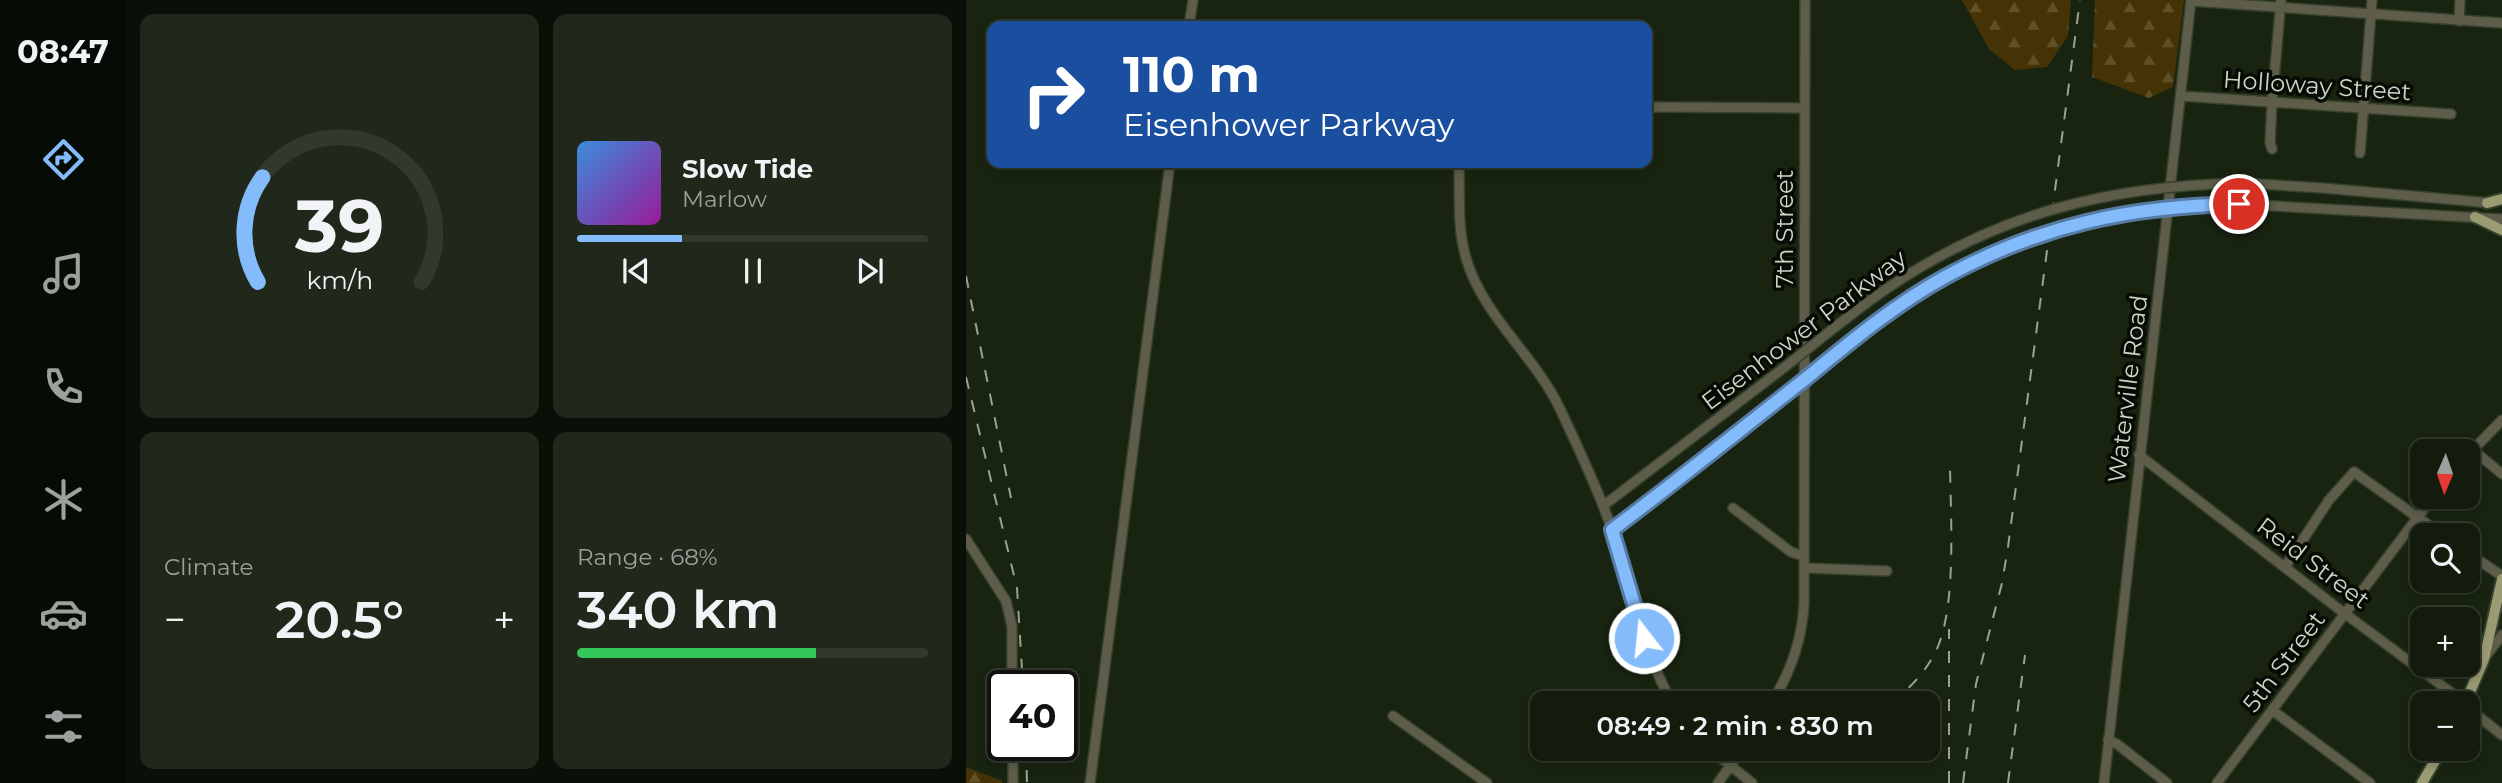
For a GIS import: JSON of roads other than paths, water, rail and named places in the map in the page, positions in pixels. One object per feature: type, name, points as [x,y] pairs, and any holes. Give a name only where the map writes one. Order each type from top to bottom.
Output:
[{"type":"main road","points":[[2487,202],[2502,201]]},
{"type":"main road","points":[[2475,217],[2502,230]]},
{"type":"main road","points":[[2471,691],[2484,659],[2502,578]]},
{"type":"main road","points":[[2422,783],[2435,761]]},
{"type":"street","points":[[1190,21],[1193,0]]},
{"type":"street","name":"7th Street","points":[[1778,691],[1790,670],[1800,640],[1804,604],[1805,0]]},
{"type":"street","points":[[2191,0],[2280,4],[2371,15],[2502,23]]},
{"type":"street","name":"Waterville Road","points":[[2104,783],[2191,0]]},
{"type":"street","points":[[2360,153],[2372,0]]},
{"type":"street","points":[[2459,21],[2460,0]]},
{"type":"street","points":[[2272,149],[2272,102],[2280,4]]},
{"type":"street","name":"Holloway Street","points":[[2181,96],[2451,114]]},
{"type":"street","points":[[1652,107],[1805,108]]},
{"type":"street","points":[[1090,783],[1169,168]]},
{"type":"street","points":[[1459,168],[1461,232],[1465,256],[1474,279],[1486,303],[1554,396],[1603,506],[1653,661],[1667,691]]},
{"type":"street","name":"Eisenhower Parkway","points":[[1603,506],[1885,290],[1929,262],[1997,229],[2043,212],[2115,194],[2193,184],[2242,183],[2487,202]]},
{"type":"street","name":"Eisenhower Parkway","points":[[1612,530],[1890,312],[1944,277],[2004,248],[2060,229],[2124,213],[2185,206],[2239,204],[2502,219]]},
{"type":"street","points":[[2480,442],[2502,420]]},
{"type":"street","name":"Reid Street","points":[[2139,455],[2449,691]]},
{"type":"street","points":[[2480,459],[2502,474]]},
{"type":"street","points":[[2285,567],[2329,500],[2354,472],[2426,523]]},
{"type":"street","points":[[1733,508],[1791,552],[1804,556]]},
{"type":"street","name":"5th Street","points":[[2217,783],[2423,509]]},
{"type":"street","points":[[966,539],[1006,601],[1012,626],[1013,670]]},
{"type":"street","points":[[2480,562],[2502,578]]},
{"type":"street","points":[[1804,568],[1887,571]]},
{"type":"street","points":[[2484,659],[2502,635]]},
{"type":"street","points":[[2272,710],[2370,783]]},
{"type":"street","points":[[1393,716],[1487,783]]},
{"type":"street","name":"Reid Street","points":[[2480,717],[2502,735]]},
{"type":"street","points":[[2108,740],[2118,744],[2167,783]]},
{"type":"street","points":[[1013,761],[1013,783]]},
{"type":"street","points":[[1724,761],[1752,783]]},
{"type":"street","points":[[1718,783],[1734,761]]},
{"type":"railway","points":[[1963,783],[1976,684],[2002,583],[2008,547],[2080,0]]},
{"type":"railway","points":[[966,276],[1011,498]]},
{"type":"railway","points":[[966,377],[1017,588],[1022,670]]},
{"type":"railway","points":[[1905,691],[1931,660],[1940,642],[1946,618],[1951,564],[1950,461]]},
{"type":"railway","points":[[1949,629],[1949,783]]},
{"type":"railway","points":[[2008,783],[2025,655]]},
{"type":"railway","points":[[1026,761],[1027,783]]}]
